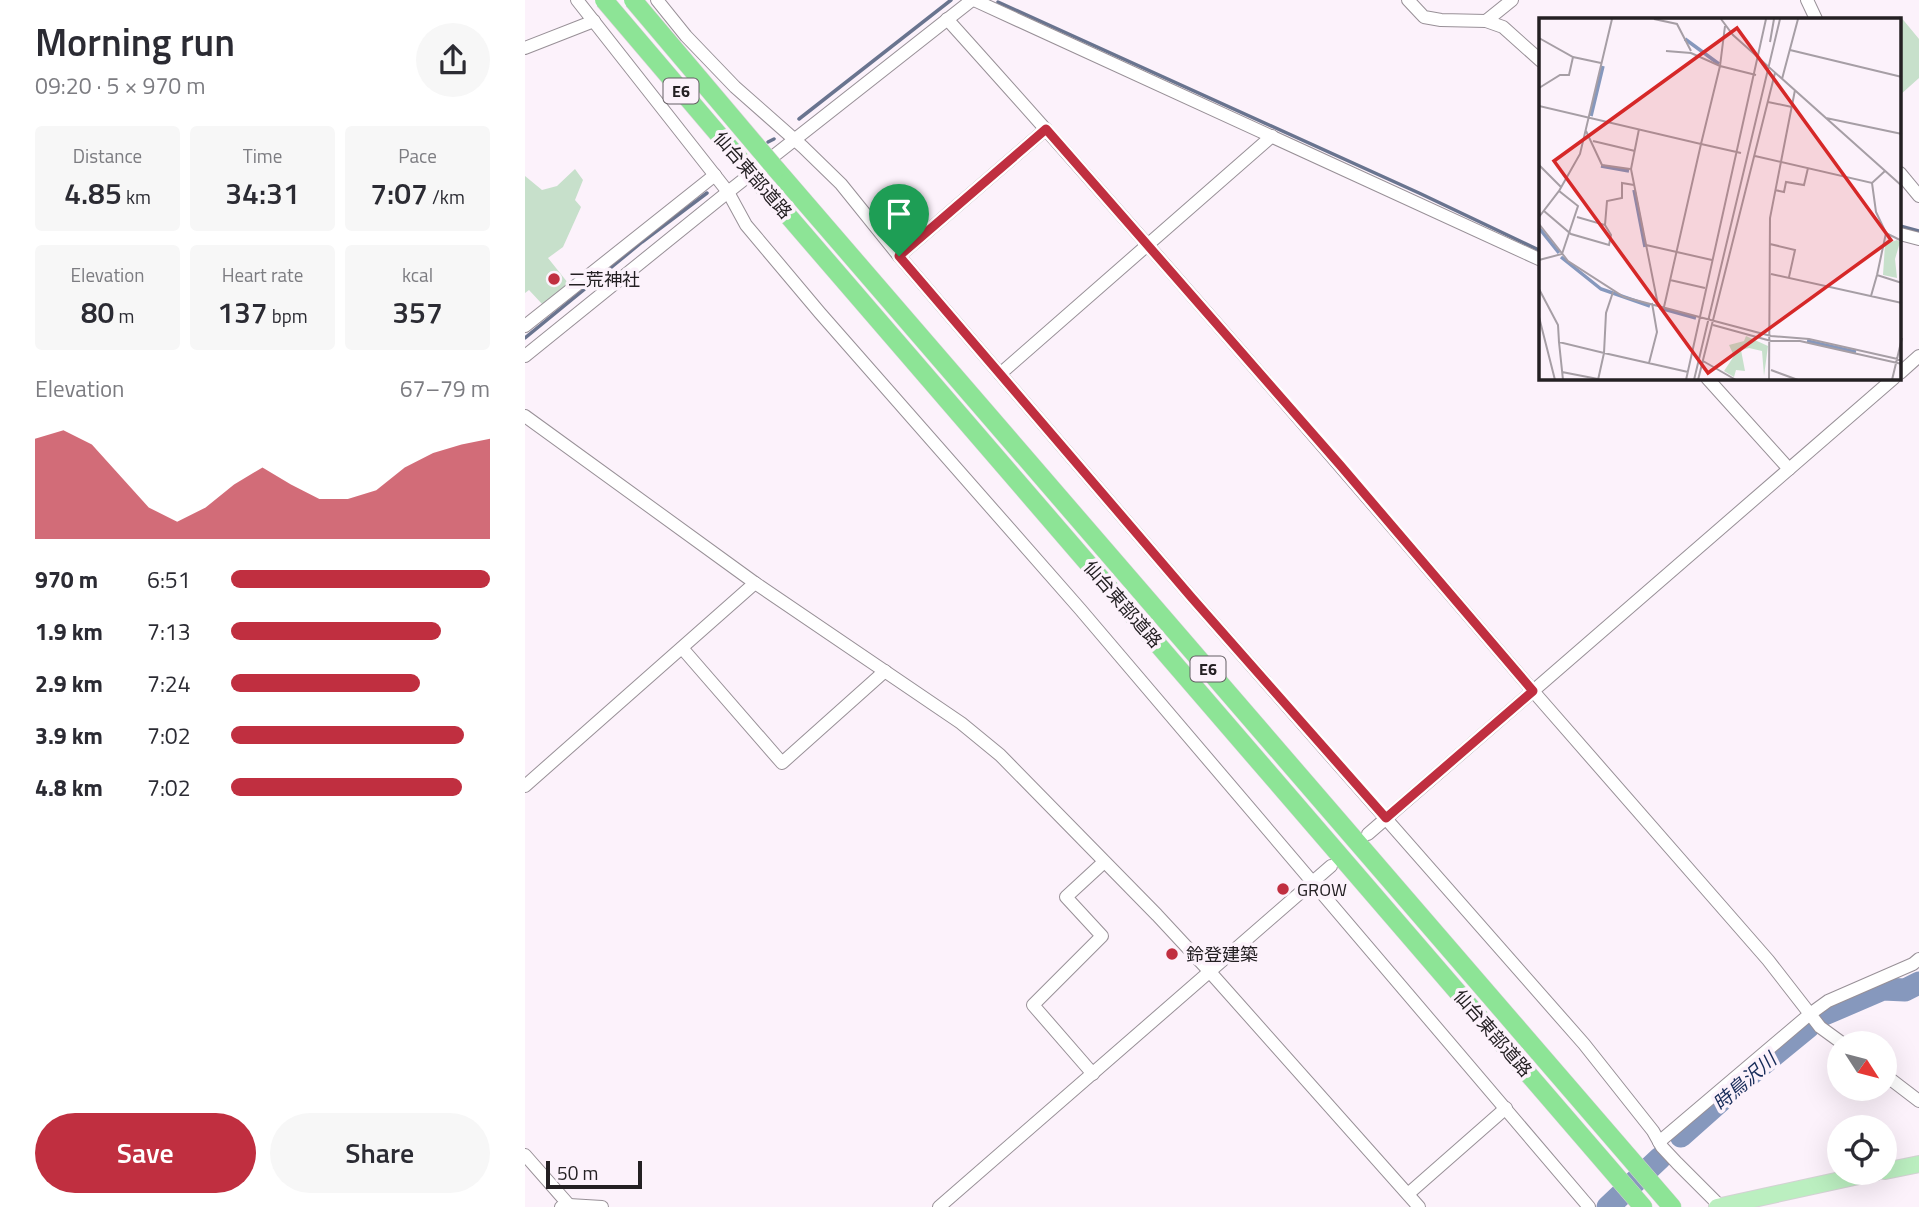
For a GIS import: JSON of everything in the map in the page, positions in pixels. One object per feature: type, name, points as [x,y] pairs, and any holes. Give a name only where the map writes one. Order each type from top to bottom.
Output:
[{"type":"highway","name":"仙台東部道路","points":[[604,0],[1643,1207]]},
{"type":"highway","name":"仙台東部道路","points":[[633,0],[1672,1207]]},
{"type":"main road","points":[[1897,1169],[1919,1164]]},
{"type":"main road","points":[[1720,1207],[1827,1183]]},
{"type":"street","points":[[577,0],[728,192],[746,225],[1080,609],[1589,1207]]},
{"type":"street","points":[[657,0],[686,36],[735,87],[795,139],[841,184],[899,256],[1201,608],[1584,1044],[1677,1163],[1720,1207]]},
{"type":"street","points":[[525,356],[728,192],[973,0],[1539,259]]},
{"type":"street","points":[[1408,0],[1424,17],[1486,21],[1503,27],[1539,59]]},
{"type":"street","points":[[1486,21],[1512,0]]},
{"type":"street","points":[[1807,0],[1816,18]]},
{"type":"street","points":[[947,19],[1340,465],[1827,1032]]},
{"type":"street","points":[[525,48],[594,21]]},
{"type":"street","points":[[899,256],[1046,129]]},
{"type":"street","points":[[1000,374],[1272,136]]},
{"type":"street","points":[[525,326],[715,175]]},
{"type":"street","points":[[1902,175],[1919,196]]},
{"type":"street","points":[[1902,235],[1919,239]]},
{"type":"street","points":[[1902,371],[1919,356]]},
{"type":"street","points":[[1712,380],[1789,469]]},
{"type":"street","points":[[1368,834],[1892,380]]},
{"type":"street","points":[[525,416],[755,583],[961,723],[1000,755],[1210,972],[1419,1207]]},
{"type":"street","points":[[525,786],[755,583]]},
{"type":"street","points":[[682,648],[782,763],[885,671]]},
{"type":"street","points":[[1093,1074],[1033,1005],[1102,936],[1066,897],[1104,862]]},
{"type":"street","points":[[939,1207],[1331,866]]},
{"type":"street","points":[[1659,1142],[1828,1001],[1919,959]]},
{"type":"street","points":[[1897,1084],[1919,1101]]},
{"type":"street","points":[[1408,1194],[1506,1108]]},
{"type":"street","points":[[525,1155],[565,1206],[602,1207]]},
{"type":"green space","points":[[1902,18],[1919,39],[1919,78],[1902,93]]},
{"type":"green space","points":[[575,169],[583,180],[575,200],[581,207],[563,247],[548,258],[568,283],[543,305],[529,290],[525,293],[525,176],[542,190],[557,186]]},
{"type":"waterway","points":[[799,119],[951,0]]},
{"type":"waterway","points":[[998,2],[1539,250]]},
{"type":"waterway","points":[[768,142],[774,139]]},
{"type":"waterway","points":[[525,338],[642,242],[707,193]]},
{"type":"waterway","points":[[1902,227],[1919,231]]},
{"type":"waterway","name":"時鳥沢川","points":[[1820,1016],[1883,989],[1905,990],[1919,983]]},
{"type":"waterway","name":"時鳥沢川","points":[[1681,1136],[1808,1027]]},
{"type":"waterway","name":"時鳥沢川","points":[[1608,1207],[1660,1158]]},
{"type":"place","name":"二荒神社","points":[[554,279]]},
{"type":"place","name":"GROW","points":[[1283,889]]},
{"type":"place","name":"鈴登建築","points":[[1172,954]]},
{"type":"route","points":[[1046,129],[1340,465],[1533,691],[1386,818],[1192,598],[899,256],[1046,129]]}]
